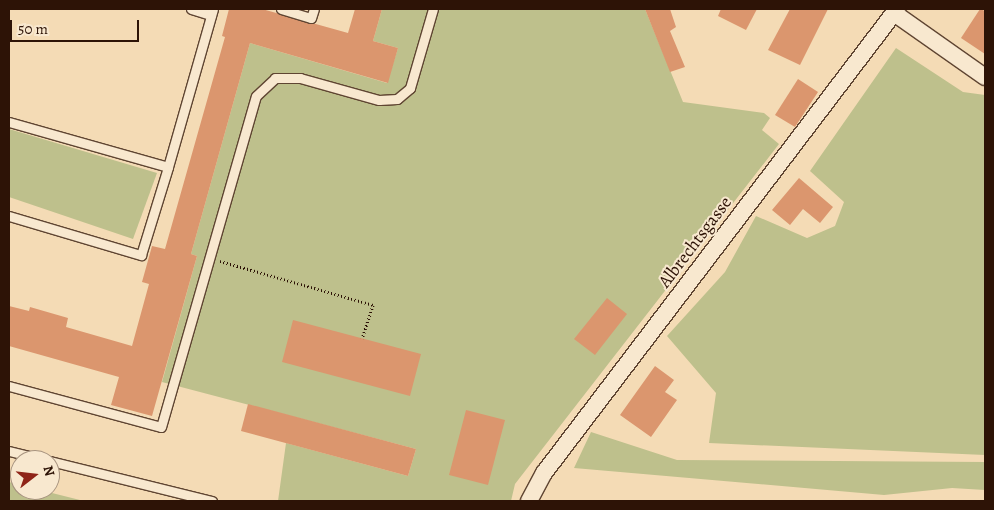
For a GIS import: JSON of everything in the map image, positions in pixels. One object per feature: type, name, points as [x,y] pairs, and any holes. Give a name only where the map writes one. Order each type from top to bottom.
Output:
[{"type":"street","points":[[895,11],[985,78]]},
{"type":"street","name":"Albrechtsgasse","points":[[529,501],[544,473],[895,11]]},
{"type":"lane","points":[[9,216],[141,255],[212,12],[190,9]]},
{"type":"lane","points":[[281,9],[312,18],[314,9]]},
{"type":"lane","points":[[9,386],[161,427],[256,96],[275,78],[300,78],[379,100],[397,99],[410,88],[433,9]]},
{"type":"lane","points":[[9,122],[168,167]]},
{"type":"lane","points":[[60,463],[212,501]]},
{"type":"path","points":[[210,258],[373,305],[362,338]]},
{"type":"green space","points":[[382,9],[645,9],[683,102],[764,113],[770,118],[762,130],[779,144],[515,484],[511,501],[278,501],[286,443],[408,476],[416,449],[162,382],[197,256],[191,254],[250,43],[387,83],[398,48],[373,41]]},
{"type":"green space","points":[[896,48],[963,92],[985,95],[985,455],[709,443],[716,393],[667,336],[725,272],[756,216],[807,238],[835,226],[844,202],[810,171]]},
{"type":"green space","points":[[9,129],[157,173],[133,239],[9,197]]},
{"type":"green space","points":[[591,432],[677,460],[985,462],[985,490],[952,488],[884,495],[574,468]]},
{"type":"green space","points":[[9,482],[10,500],[60,500],[60,495],[84,501],[9,501]]},
{"type":"building","points":[[229,9],[262,9],[348,33],[355,9],[382,9],[373,41],[398,48],[388,83],[250,43],[191,254],[197,256],[152,416],[111,405],[119,377],[9,346],[9,306],[29,311],[30,307],[68,318],[66,327],[132,346],[149,284],[142,282],[152,246],[165,249],[225,37],[222,36]]},
{"type":"building","points":[[645,9],[670,9],[676,27],[670,31],[685,67],[670,72]]},
{"type":"building","points":[[721,9],[757,9],[746,30],[718,16]]},
{"type":"building","points":[[790,9],[828,9],[800,65],[768,50]]},
{"type":"building","points":[[980,9],[985,11],[985,54],[961,38]]},
{"type":"building","points":[[798,79],[818,92],[795,127],[775,115]]},
{"type":"building","points":[[799,178],[833,207],[820,223],[803,209],[790,225],[772,210]]},
{"type":"building","points":[[607,298],[627,314],[595,355],[574,339]]},
{"type":"building","points":[[293,320],[421,354],[410,396],[282,362]]},
{"type":"building","points":[[655,366],[674,380],[665,392],[677,400],[651,437],[620,415]]},
{"type":"building","points":[[248,404],[416,449],[408,476],[241,431]]},
{"type":"building","points":[[466,410],[505,420],[488,485],[449,475]]}]
